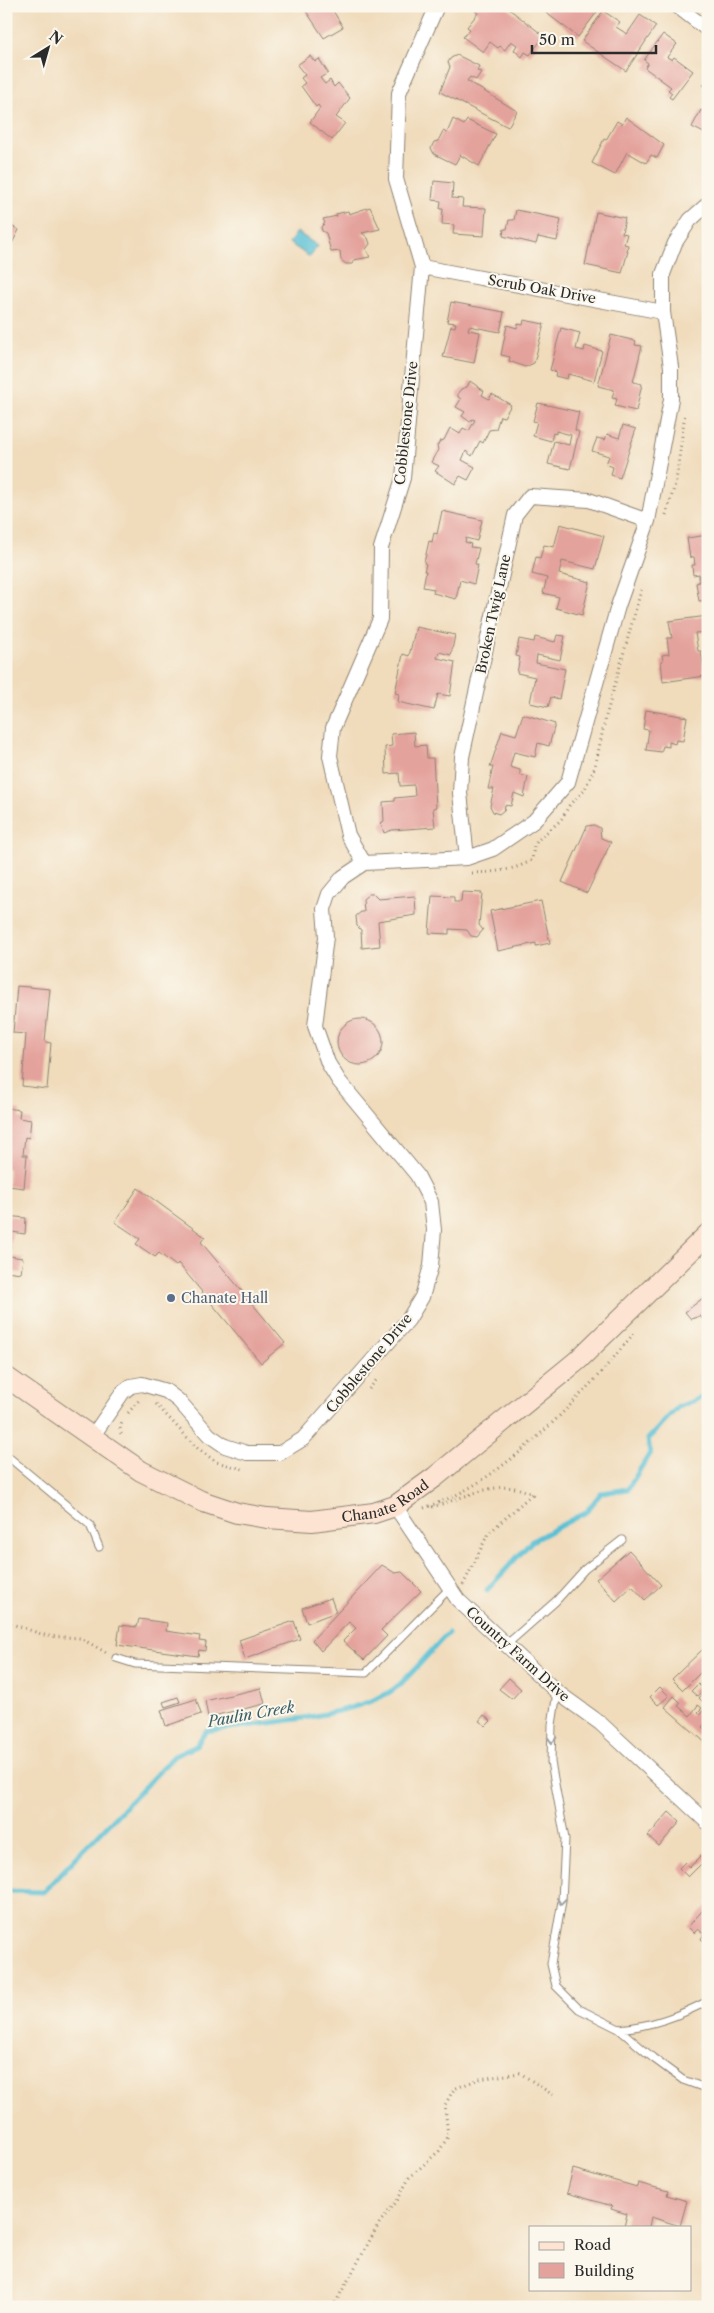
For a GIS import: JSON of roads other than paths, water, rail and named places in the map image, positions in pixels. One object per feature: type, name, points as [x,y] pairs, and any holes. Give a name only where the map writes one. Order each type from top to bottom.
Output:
[{"type":"street","name":"Cobblestone Drive","points":[[92,1437],[123,1392],[131,1386],[142,1384],[166,1391],[179,1401],[210,1435],[225,1446],[247,1454],[280,1453],[303,1439],[408,1320],[422,1297],[431,1266],[434,1230],[431,1202],[417,1175],[339,1081],[328,1063],[315,1026],[326,938],[324,909],[329,894],[343,877],[364,863],[348,835],[330,756],[333,728],[380,618],[381,548],[403,478],[422,267],[396,179],[399,93],[437,6]]},
{"type":"street","points":[[677,6],[708,30]]},
{"type":"street","points":[[364,863],[466,858],[493,849],[534,821],[568,782],[618,606],[648,521],[671,399],[670,367],[663,312],[663,274],[675,243],[690,220],[708,204]]},
{"type":"street","name":"Scrub Oak Drive","points":[[422,267],[663,312]]},
{"type":"street","name":"Broken Twig Lane","points":[[466,858],[460,793],[462,757],[515,515],[530,496],[589,500],[648,521]]},
{"type":"street","name":"Chanate Road","points":[[6,1377],[141,1471],[201,1501],[237,1513],[312,1521],[374,1512],[395,1506],[435,1477],[578,1360],[708,1234]]},
{"type":"street","name":"Country Farm Drive","points":[[395,1506],[457,1587],[458,1600],[557,1692],[600,1723],[708,1823]]},
{"type":"lane","points":[[6,1455],[90,1525],[99,1547]]},
{"type":"lane","points":[[506,1645],[556,1601],[585,1569],[622,1540]]},
{"type":"lane","points":[[116,1658],[134,1664],[269,1671],[366,1673],[457,1587]]},
{"type":"lane","points":[[557,1692],[552,1726],[551,1762],[565,1839],[562,1902],[550,1964],[556,1986],[585,2013],[620,2029],[653,2058],[690,2084],[708,2089]]},
{"type":"lane","points":[[620,2029],[634,2028],[678,2017],[708,2001]]},
{"type":"water","points":[[297,232],[318,246],[310,257],[289,243]]},
{"type":"waterway","name":"Paulin Creek","points":[[487,1590],[532,1541],[586,1512],[601,1493],[628,1489],[650,1453],[648,1439],[678,1407],[708,1395]]},
{"type":"waterway","name":"Paulin Creek","points":[[6,1891],[43,1892],[174,1756],[196,1746],[206,1731],[306,1718],[360,1705],[381,1697],[405,1680],[448,1633]]},
{"type":"place","name":"Chanate Hall","points":[[171,1298]]}]
